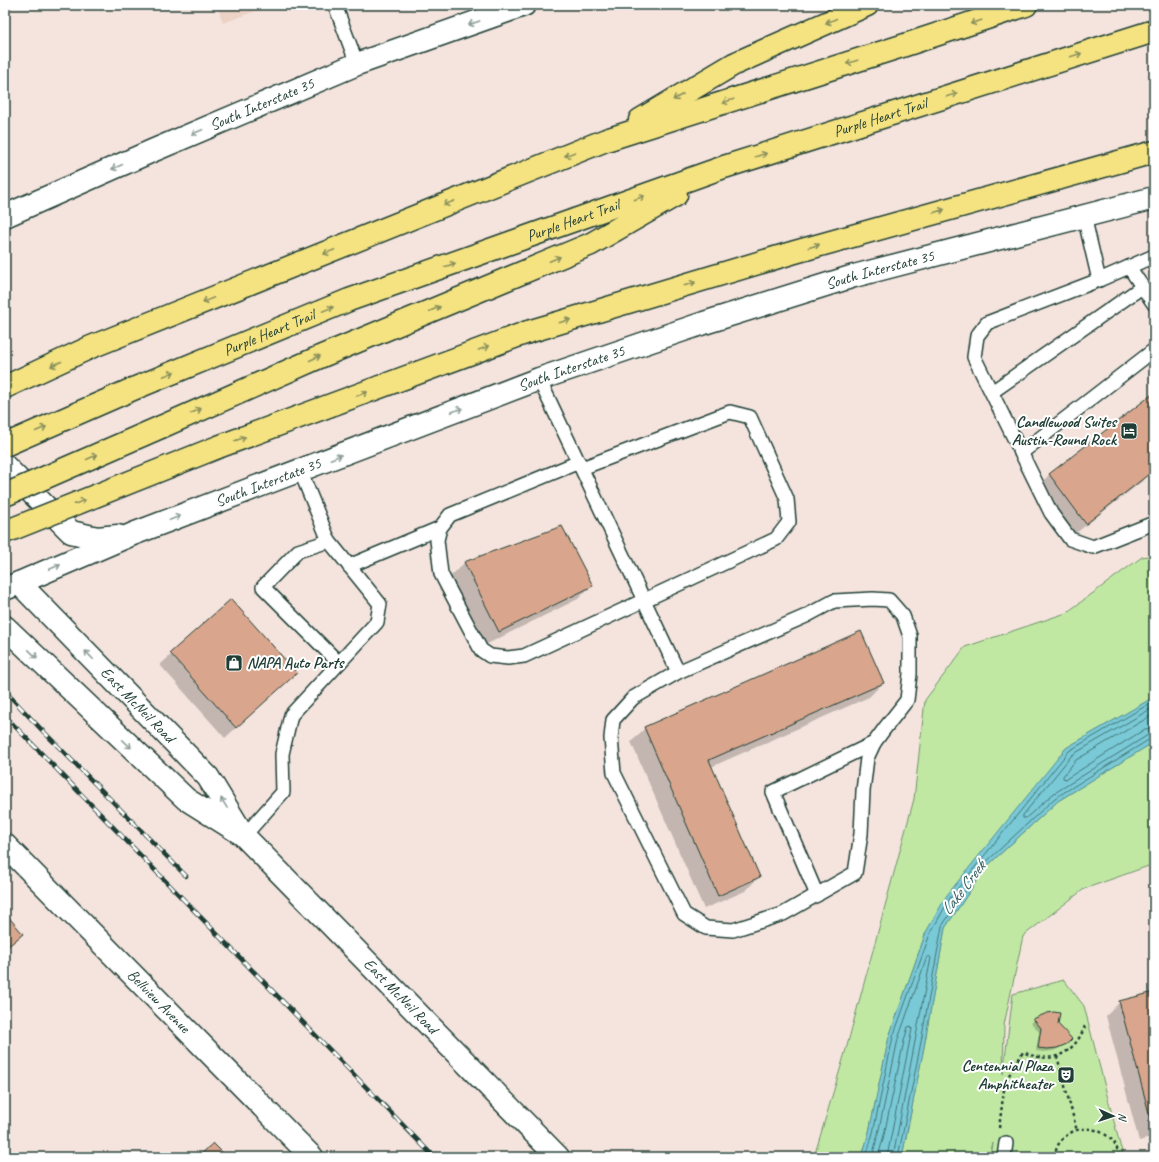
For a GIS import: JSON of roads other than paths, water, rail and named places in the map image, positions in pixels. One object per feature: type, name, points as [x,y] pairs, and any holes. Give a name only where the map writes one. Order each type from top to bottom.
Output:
[{"type":"highway","points":[[606,140],[734,64],[867,5]]},
{"type":"highway","points":[[5,387],[92,348],[606,140],[1026,5]]},
{"type":"highway","name":"Purple Heart Trail","points":[[5,445],[133,389],[349,300],[724,167],[1154,31]]},
{"type":"highway","points":[[5,532],[218,447],[528,332],[795,252],[1154,152]]},
{"type":"highway","points":[[5,495],[322,356],[591,244],[724,167]]},
{"type":"main road","name":"South Interstate 35","points":[[5,216],[152,151],[357,64],[524,5]]},
{"type":"main road","name":"South Interstate 35","points":[[10,581],[539,379],[704,323],[854,276],[1154,198]]},
{"type":"main road","points":[[5,466],[71,532],[97,538],[133,534]]},
{"type":"main road","name":"East McNeil Road","points":[[10,581],[208,777],[244,836],[558,1157]]},
{"type":"main road","name":"East McNeil Road","points":[[5,627],[186,799],[244,836]]},
{"type":"main road","name":"Bellview Avenue","points":[[5,845],[312,1157]]},
{"type":"lane","points":[[335,5],[357,64]]},
{"type":"lane","points":[[1084,216],[1099,280]]},
{"type":"lane","points":[[1154,256],[1099,280],[987,323],[977,336],[974,357],[1051,513],[1070,539],[1093,547],[1154,523]]},
{"type":"lane","points":[[1129,267],[1154,304]]},
{"type":"lane","points":[[992,392],[1142,287]]},
{"type":"lane","points":[[1021,453],[1154,350]]},
{"type":"lane","points":[[539,379],[678,672]]},
{"type":"lane","points":[[730,412],[750,418],[787,499],[788,522],[776,539],[524,656],[508,658],[490,656],[481,650],[441,574],[437,540],[440,528],[450,515],[580,465],[730,412]]},
{"type":"lane","points":[[244,836],[283,792],[282,754],[291,715],[377,622],[380,604],[329,542],[300,470]]},
{"type":"lane","points":[[349,566],[440,528]]},
{"type":"lane","points":[[329,542],[298,551],[263,587],[339,663]]},
{"type":"lane","points":[[873,599],[889,600],[903,616],[910,636],[910,674],[907,700],[874,743],[867,758],[863,791],[861,834],[855,873],[783,914],[733,930],[706,928],[684,914],[614,773],[611,738],[613,720],[633,698],[678,672],[806,616],[834,601],[873,599]]},
{"type":"lane","points":[[817,895],[773,792],[874,743]]},
{"type":"lane","points":[[1004,1157],[1006,1143]]},
{"type":"water","name":"Lake Creek","points":[[1154,697],[1154,742],[1058,801],[986,867],[945,928],[924,1047],[902,1157],[862,1157],[869,1132],[889,1037],[926,932],[947,895],[1066,748]]},
{"type":"railway","points":[[5,691],[186,876]]},
{"type":"railway","points":[[5,716],[434,1157]]},
{"type":"place","name":"Candlewood Suites Austin-Round Rock","points":[[1129,431]]},
{"type":"place","name":"NAPA Auto Parts","points":[[234,663]]},
{"type":"place","name":"Centennial Plaza Amphitheater","points":[[1066,1075]]}]
